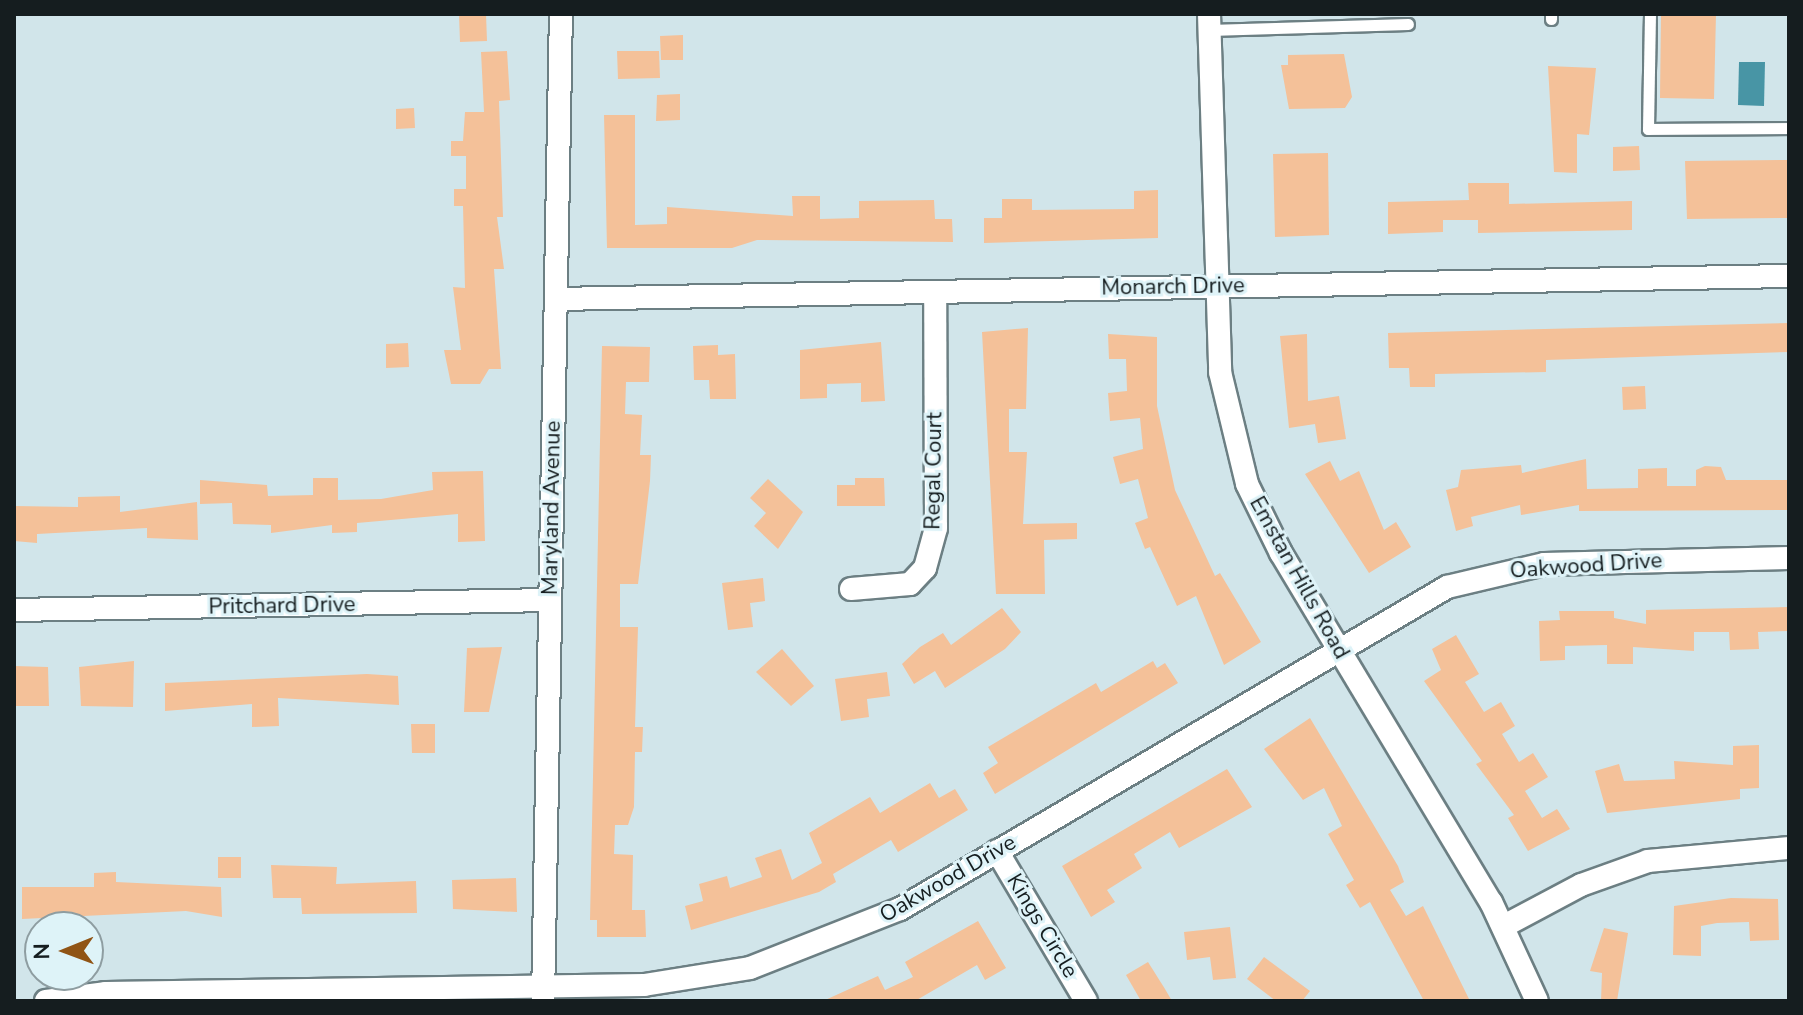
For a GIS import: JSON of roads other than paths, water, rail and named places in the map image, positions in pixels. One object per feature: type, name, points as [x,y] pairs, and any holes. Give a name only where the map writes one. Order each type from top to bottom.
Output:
[{"type":"street","name":"Maryland Avenue","points":[[543,993],[561,14]]},
{"type":"street","name":"Emstan Hills Road","points":[[1209,22],[1220,372],[1247,484],[1337,646],[1504,926],[1537,1001]]},
{"type":"street","name":"Monarch Drive","points":[[556,299],[1789,276]]},
{"type":"street","name":"Regal Court","points":[[851,589],[910,584],[925,568],[936,528],[935,292]]},
{"type":"street","name":"Oakwood Drive","points":[[46,1001],[106,993],[543,993],[644,985],[763,964],[852,933],[997,851],[1416,600],[1511,569],[1789,558]]},
{"type":"street","name":"Pritchard Drive","points":[[14,610],[550,600]]},
{"type":"street","points":[[1504,926],[1581,885],[1648,861],[1789,848]]},
{"type":"street","name":"Kings Circle","points":[[997,851],[1086,1001]]},
{"type":"lane","points":[[1650,14],[1648,129],[1789,128]]},
{"type":"lane","points":[[1209,22],[1408,24]]},
{"type":"water","points":[[1739,62],[1765,62],[1764,106],[1738,105]]}]
